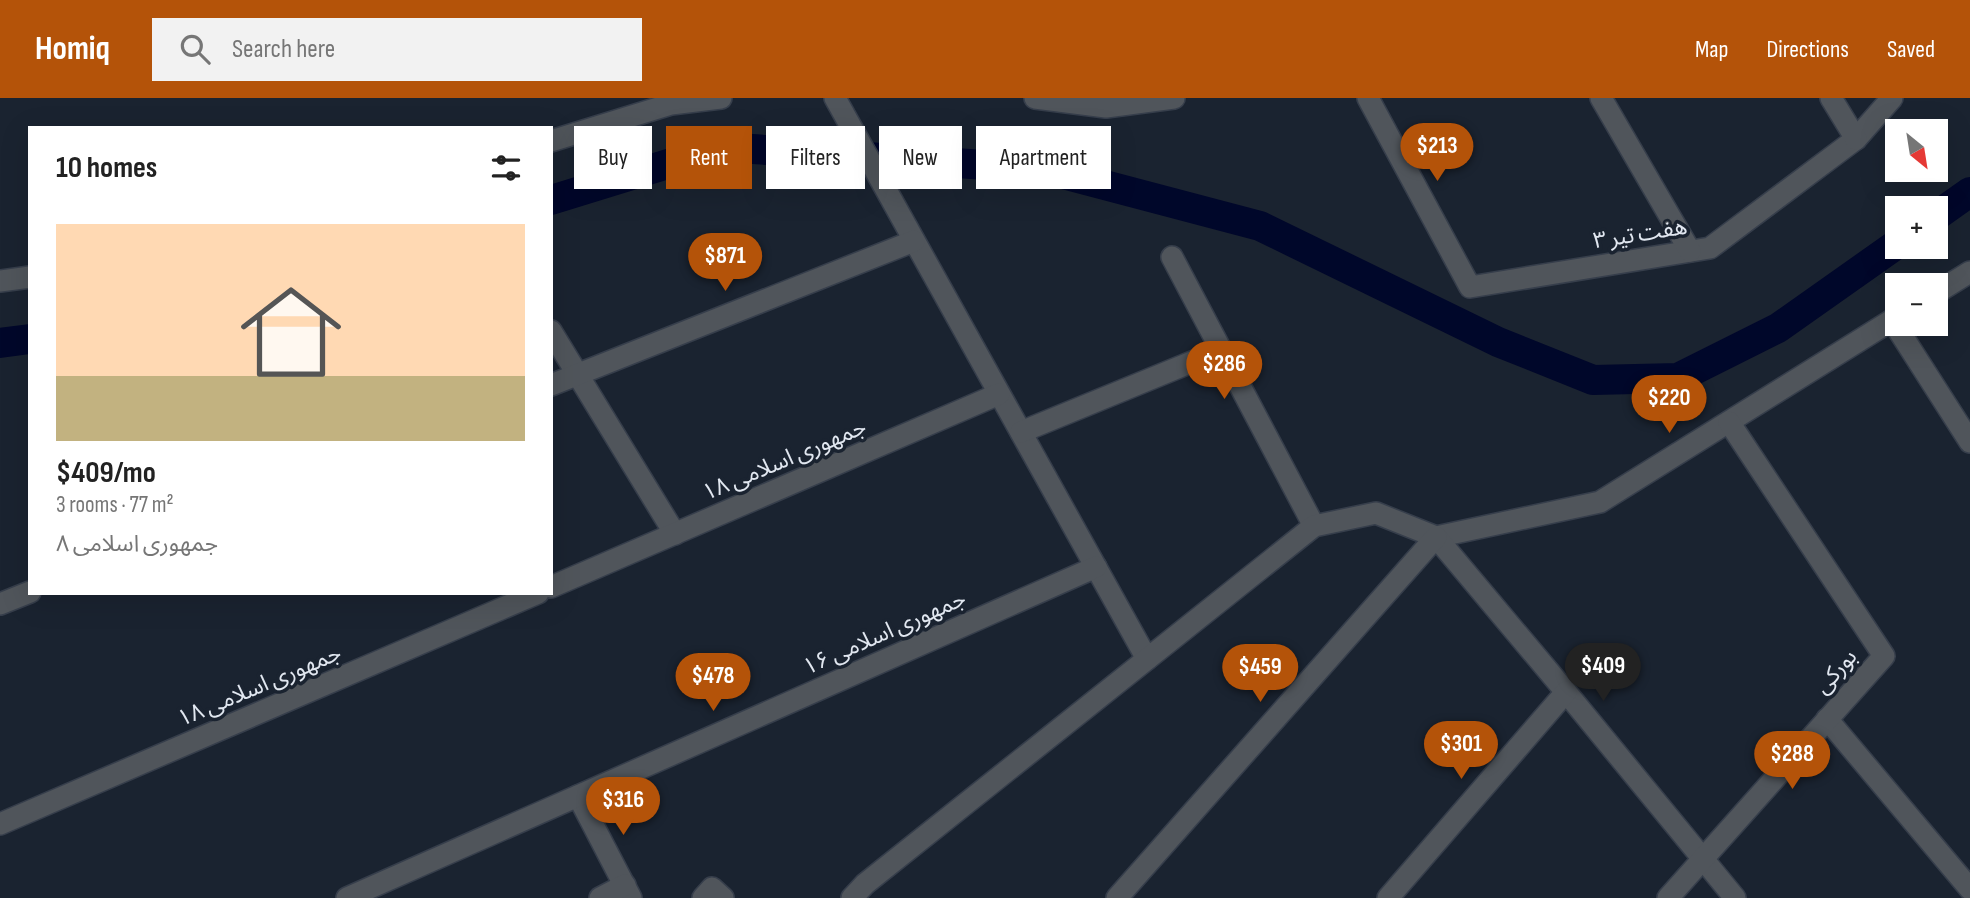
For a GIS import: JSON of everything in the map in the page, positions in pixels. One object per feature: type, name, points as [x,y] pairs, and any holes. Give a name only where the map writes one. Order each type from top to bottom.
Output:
[{"type":"street","points":[[553,140],[671,104],[721,98]]},
{"type":"street","points":[[835,98],[1147,659]]},
{"type":"street","points":[[1035,98],[1106,107],[1174,98]]},
{"type":"street","name":"هفت تیر ۳","points":[[1368,98],[1470,287],[1710,248],[1856,139],[1892,98]]},
{"type":"street","points":[[1601,98],[1690,251]]},
{"type":"street","points":[[1831,98],[1856,139]]},
{"type":"street","points":[[553,384],[914,241]]},
{"type":"street","points":[[1171,257],[1314,526]]},
{"type":"street","points":[[1948,286],[1970,272]]},
{"type":"street","points":[[0,281],[28,277]]},
{"type":"street","points":[[1116,898],[1436,537],[1600,502],[1885,325]]},
{"type":"street","points":[[553,334],[675,534]]},
{"type":"street","points":[[1905,336],[1970,442]]},
{"type":"street","points":[[1021,432],[1221,350]]},
{"type":"street","name":"جمهوری اسلامی ۱۸","points":[[553,586],[999,394]]},
{"type":"street","name":"بورکی","points":[[1668,898],[1884,656],[1729,422]]},
{"type":"street","points":[[852,898],[865,884],[1314,526],[1376,513],[1436,537],[1735,898]]},
{"type":"street","name":"جمهوری اسلامی ۱۶","points":[[347,898],[1096,567]]},
{"type":"street","points":[[0,604],[28,593]]},
{"type":"street","name":"جمهوری اسلامی ۱۸","points":[[0,824],[533,595]]},
{"type":"street","points":[[1388,898],[1566,692]]},
{"type":"street","points":[[1827,719],[1970,889]]},
{"type":"street","points":[[578,796],[628,891],[600,898]]},
{"type":"waterway","points":[[553,199],[723,147],[1044,169],[1260,226],[1498,342],[1593,380],[1678,378],[1778,328],[1885,252]]},
{"type":"waterway","points":[[1948,208],[1970,192]]},
{"type":"waterway","points":[[0,343],[28,339]]}]
